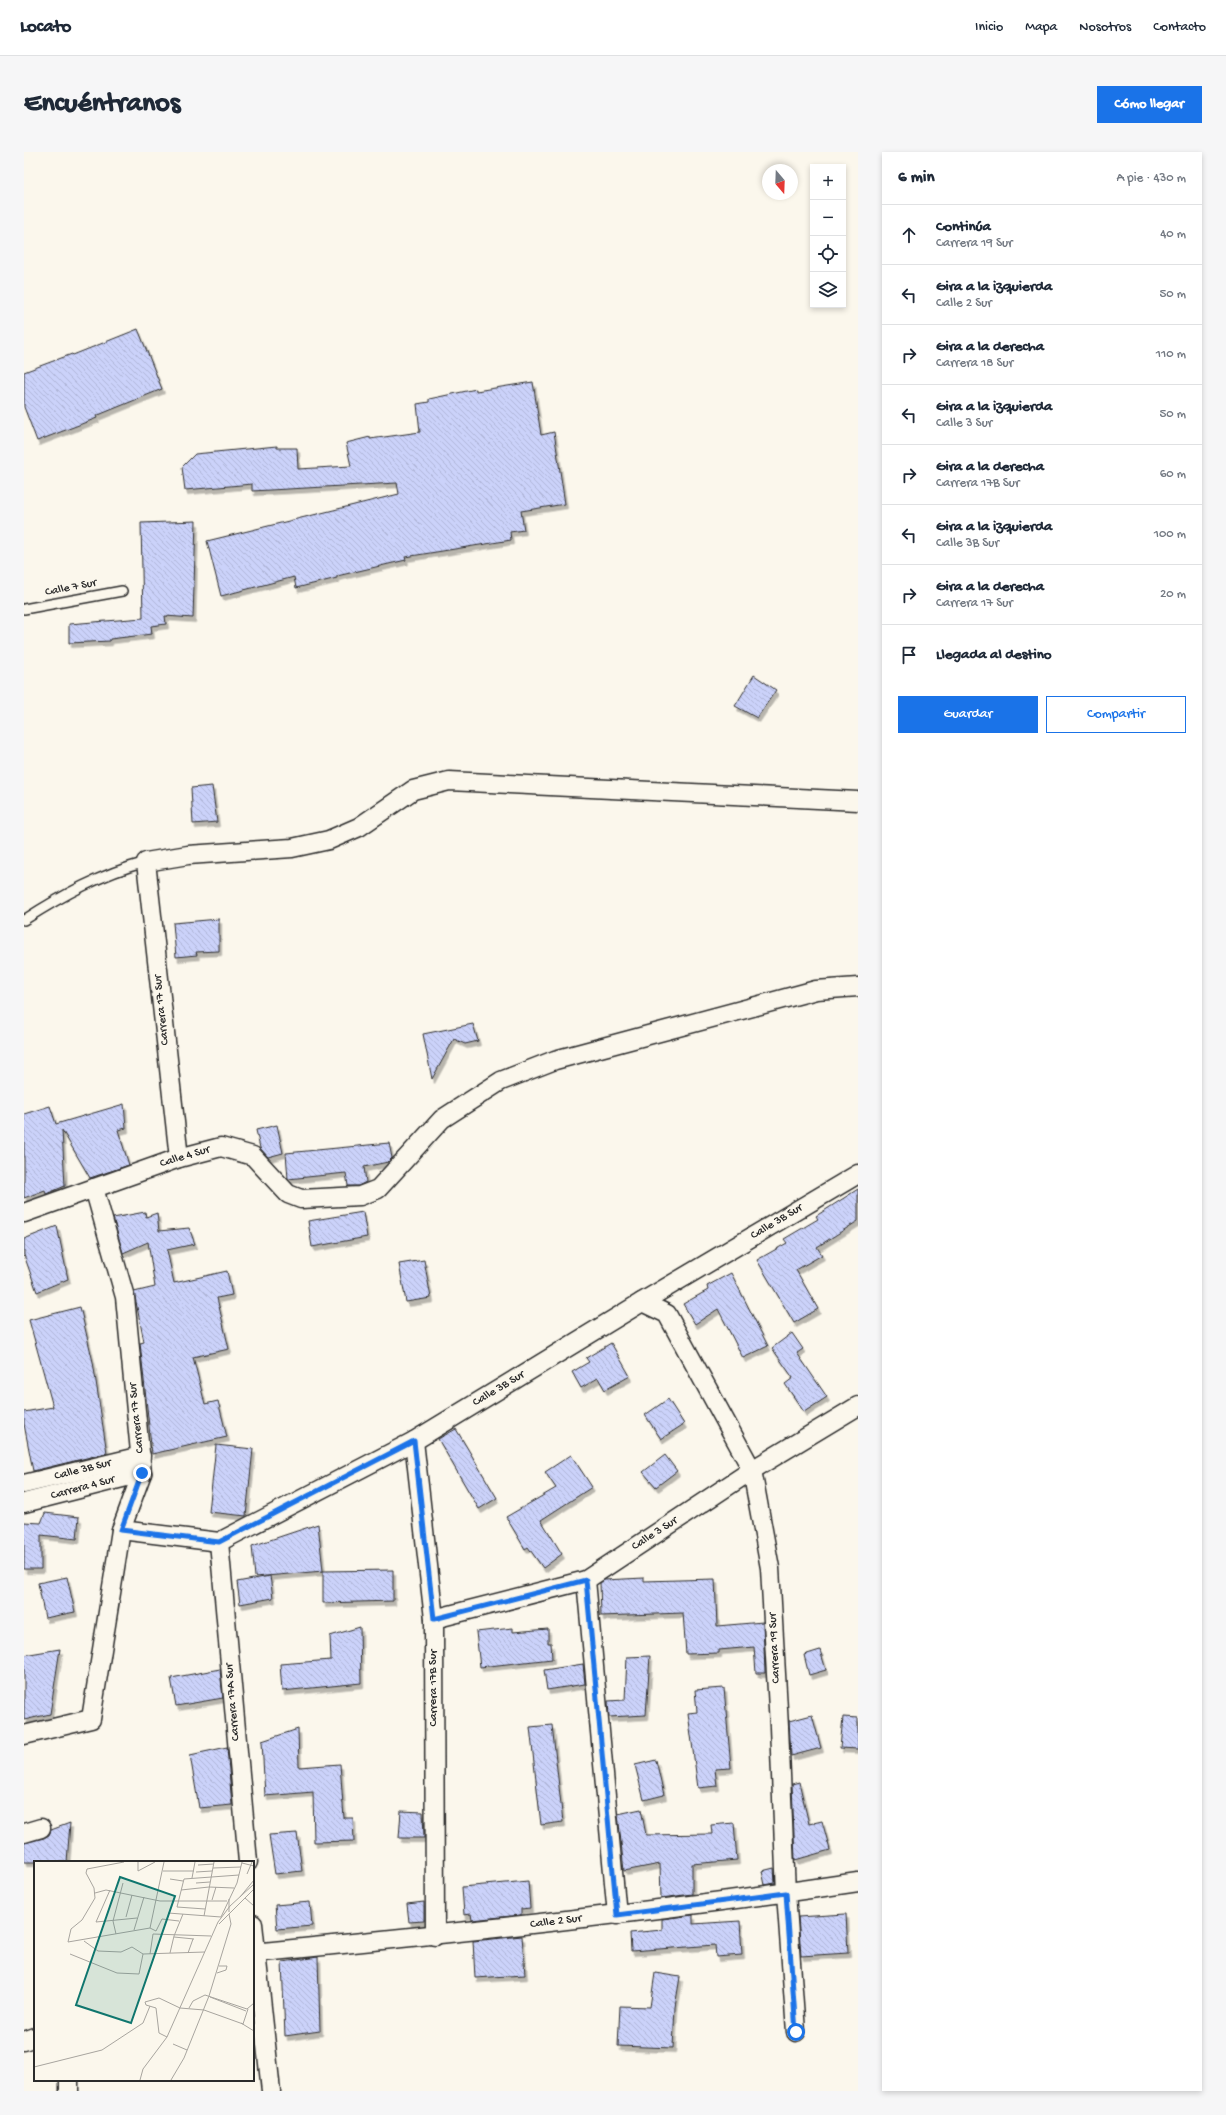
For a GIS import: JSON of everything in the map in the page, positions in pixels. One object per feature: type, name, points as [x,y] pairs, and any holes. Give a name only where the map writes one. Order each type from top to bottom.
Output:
[{"type":"street","points":[[146,862],[188,855],[292,848],[329,840],[359,827],[414,790],[449,781],[858,801]]},
{"type":"street","name":"Carrera 17 Sur","points":[[146,862],[179,1158]]},
{"type":"street","name":"Calle 4 Sur","points":[[24,1213],[179,1158],[221,1147],[253,1156],[288,1194],[301,1199],[360,1196],[378,1189],[442,1119],[501,1080],[555,1060],[816,990],[858,987]]},
{"type":"street","name":"Calle 3B Sur","points":[[219,1542],[414,1441],[642,1302],[858,1174]]},
{"type":"street","name":"Carrera 17 Sur","points":[[24,1735],[91,1719],[121,1530],[142,1464],[125,1297],[94,1188]]},
{"type":"street","name":"Carrera 19 Sur","points":[[642,1302],[667,1314],[752,1470],[770,1568],[779,1726],[786,1893],[796,2032]]},
{"type":"street","name":"Calle 3 Sur","points":[[434,1619],[586,1580],[752,1470],[858,1406]]},
{"type":"street","name":"Carrera 17B Sur","points":[[414,1441],[434,1619],[435,1936]]},
{"type":"street","name":"Calle 3B Sur","points":[[24,1484],[142,1464]]},
{"type":"street","name":"Carrera 4 Sur","points":[[24,1503],[142,1464]]},
{"type":"street","points":[[121,1530],[219,1542]]},
{"type":"street","name":"Carrera 17A Sur","points":[[219,1542],[248,1861]]},
{"type":"street","points":[[586,1580],[617,1915]]},
{"type":"street","points":[[24,1833],[41,1828]]},
{"type":"street","name":"Calle 2 Sur","points":[[254,1953],[435,1936],[617,1915],[858,1882]]},
{"type":"street","points":[[254,1953],[271,2091]]},
{"type":"street","points":[[24,2041],[34,2037]]},
{"type":"lane","name":"Calle 7 Sur","points":[[24,609],[122,590]]},
{"type":"lane","points":[[24,920],[63,895],[117,870],[146,862]]},
{"type":"building","points":[[138,329],[162,389],[96,416],[97,418],[37,441],[24,407],[24,372],[72,354],[73,355]]},
{"type":"building","points":[[533,382],[541,435],[554,432],[565,504],[521,511],[524,530],[510,532],[511,540],[405,557],[406,560],[337,576],[337,578],[296,588],[294,577],[221,596],[207,541],[399,494],[397,483],[252,491],[252,484],[185,490],[182,467],[195,454],[277,446],[277,448],[297,448],[298,469],[351,466],[346,443],[370,437],[370,439],[420,432],[417,404],[429,402],[429,399],[476,389],[476,391]]},
{"type":"building","points":[[196,521],[193,618],[165,616],[166,624],[151,626],[152,634],[110,639],[110,641],[69,643],[69,624],[143,618],[141,523]]},
{"type":"building","points":[[754,675],[776,690],[757,718],[735,706]]},
{"type":"building","points":[[212,786],[217,822],[193,824],[191,788]]},
{"type":"building","points":[[219,919],[219,951],[196,952],[197,955],[176,957],[173,923]]},
{"type":"building","points":[[473,1024],[478,1041],[465,1044],[454,1039],[432,1079],[423,1034]]},
{"type":"building","points":[[124,1104],[126,1128],[118,1130],[129,1165],[90,1178],[62,1130],[65,1186],[46,1194],[45,1190],[24,1198],[24,1114],[50,1106],[56,1124]]},
{"type":"building","points":[[277,1125],[283,1153],[268,1157],[260,1148],[256,1130]]},
{"type":"building","points":[[389,1143],[392,1158],[388,1162],[364,1167],[366,1182],[358,1186],[348,1186],[346,1173],[288,1179],[286,1153]]},
{"type":"building","points":[[858,1189],[858,1221],[817,1247],[822,1255],[796,1270],[818,1309],[794,1323],[757,1260],[787,1243],[784,1239],[818,1219],[816,1216]]},
{"type":"building","points":[[145,1212],[146,1217],[157,1213],[159,1231],[189,1228],[195,1244],[167,1250],[174,1283],[227,1271],[232,1295],[217,1298],[229,1349],[193,1357],[205,1404],[218,1401],[227,1437],[152,1454],[140,1343],[144,1342],[134,1292],[155,1287],[148,1242],[123,1253],[113,1218]]},
{"type":"building","points":[[363,1212],[367,1237],[312,1247],[308,1221]]},
{"type":"building","points":[[57,1226],[68,1279],[37,1292],[24,1255],[24,1239]]},
{"type":"building","points":[[424,1260],[431,1298],[406,1302],[399,1264]]},
{"type":"building","points":[[731,1273],[768,1346],[743,1358],[718,1309],[695,1324],[683,1304],[708,1290],[707,1286]]},
{"type":"building","points":[[80,1307],[93,1362],[107,1453],[33,1471],[24,1424],[24,1412],[53,1407],[29,1320]]},
{"type":"building","points":[[792,1333],[803,1349],[797,1353],[827,1397],[804,1412],[785,1384],[793,1378],[772,1348]]},
{"type":"building","points":[[611,1343],[630,1376],[605,1390],[598,1378],[581,1388],[572,1372],[589,1362],[586,1358]]},
{"type":"building","points":[[668,1399],[684,1424],[661,1439],[645,1415]]},
{"type":"building","points":[[456,1429],[497,1498],[479,1509],[438,1439]]},
{"type":"building","points":[[216,1445],[253,1449],[246,1516],[209,1512]]},
{"type":"building","points":[[571,1455],[592,1487],[541,1520],[562,1554],[543,1568],[528,1547],[525,1549],[506,1517],[556,1488],[545,1472]]},
{"type":"building","points":[[665,1455],[677,1471],[656,1487],[643,1472]]},
{"type":"building","points":[[45,1513],[79,1517],[77,1539],[41,1535],[41,1569],[24,1569],[24,1522],[41,1523]]},
{"type":"building","points":[[318,1524],[323,1571],[255,1577],[252,1546]]},
{"type":"building","points":[[393,1570],[393,1601],[323,1603],[323,1571]]},
{"type":"building","points":[[270,1576],[273,1598],[240,1604],[237,1582]]},
{"type":"building","points":[[67,1577],[75,1612],[45,1618],[38,1583]]},
{"type":"building","points":[[644,1578],[644,1581],[715,1579],[717,1626],[763,1622],[765,1673],[756,1673],[754,1647],[719,1650],[719,1653],[686,1654],[683,1613],[601,1616],[600,1583],[604,1580]]},
{"type":"building","points":[[360,1627],[361,1683],[282,1691],[280,1664],[331,1660],[330,1636]]},
{"type":"building","points":[[513,1628],[513,1632],[548,1629],[548,1643],[551,1643],[552,1659],[480,1667],[476,1632]]},
{"type":"building","points":[[60,1649],[50,1714],[24,1720],[24,1655]]},
{"type":"building","points":[[820,1650],[826,1670],[809,1675],[804,1655]]},
{"type":"building","points":[[650,1656],[646,1715],[609,1717],[608,1701],[625,1700],[627,1657]]},
{"type":"building","points":[[583,1664],[585,1684],[547,1690],[544,1670]]},
{"type":"building","points":[[220,1669],[223,1698],[176,1706],[171,1678]]},
{"type":"building","points":[[724,1688],[731,1768],[715,1769],[717,1786],[698,1788],[688,1713],[697,1712],[695,1690]]},
{"type":"building","points":[[812,1715],[821,1748],[791,1756],[789,1721]]},
{"type":"building","points":[[843,1717],[858,1718],[858,1749],[840,1748]]},
{"type":"building","points":[[552,1725],[563,1822],[541,1825],[530,1727]]},
{"type":"building","points":[[298,1729],[299,1767],[340,1764],[344,1818],[353,1818],[354,1841],[314,1842],[313,1792],[265,1796],[262,1741]]},
{"type":"building","points":[[227,1747],[232,1805],[199,1808],[190,1755]]},
{"type":"building","points":[[656,1760],[664,1795],[644,1800],[635,1765]]},
{"type":"building","points":[[799,1782],[809,1824],[822,1821],[830,1850],[795,1860],[792,1784]]},
{"type":"building","points":[[641,1809],[646,1835],[712,1834],[711,1825],[734,1823],[737,1860],[692,1864],[692,1894],[661,1898],[660,1864],[624,1871],[618,1814]]},
{"type":"building","points":[[401,1811],[423,1812],[424,1838],[399,1838]]},
{"type":"building","points":[[70,1823],[67,1861],[24,1862],[24,1843],[44,1838],[49,1835],[51,1830]]},
{"type":"building","points":[[297,1833],[302,1871],[275,1874],[269,1835]]},
{"type":"building","points":[[774,1868],[775,1883],[765,1885],[762,1871]]},
{"type":"building","points":[[528,1881],[530,1908],[521,1909],[521,1915],[472,1920],[471,1914],[464,1915],[462,1887]]},
{"type":"building","points":[[310,1902],[312,1926],[277,1929],[275,1905]]},
{"type":"building","points":[[424,1902],[424,1921],[409,1922],[407,1904]]},
{"type":"building","points":[[846,1914],[848,1953],[801,1956],[798,1917]]},
{"type":"building","points":[[693,1915],[693,1924],[740,1921],[742,1955],[716,1957],[715,1945],[631,1951],[630,1933],[662,1930],[662,1919]]},
{"type":"building","points":[[522,1936],[525,1975],[475,1978],[473,1941]]},
{"type":"building","points":[[318,1957],[320,2031],[285,2036],[282,1962]]},
{"type":"building","points":[[655,1973],[680,1977],[675,2007],[673,2048],[618,2046],[620,2006],[650,2007]]},
{"type":"route","points":[[142,1473],[121,1530],[219,1542],[414,1441],[434,1619],[586,1580],[617,1915],[786,1893],[796,2032]]}]
